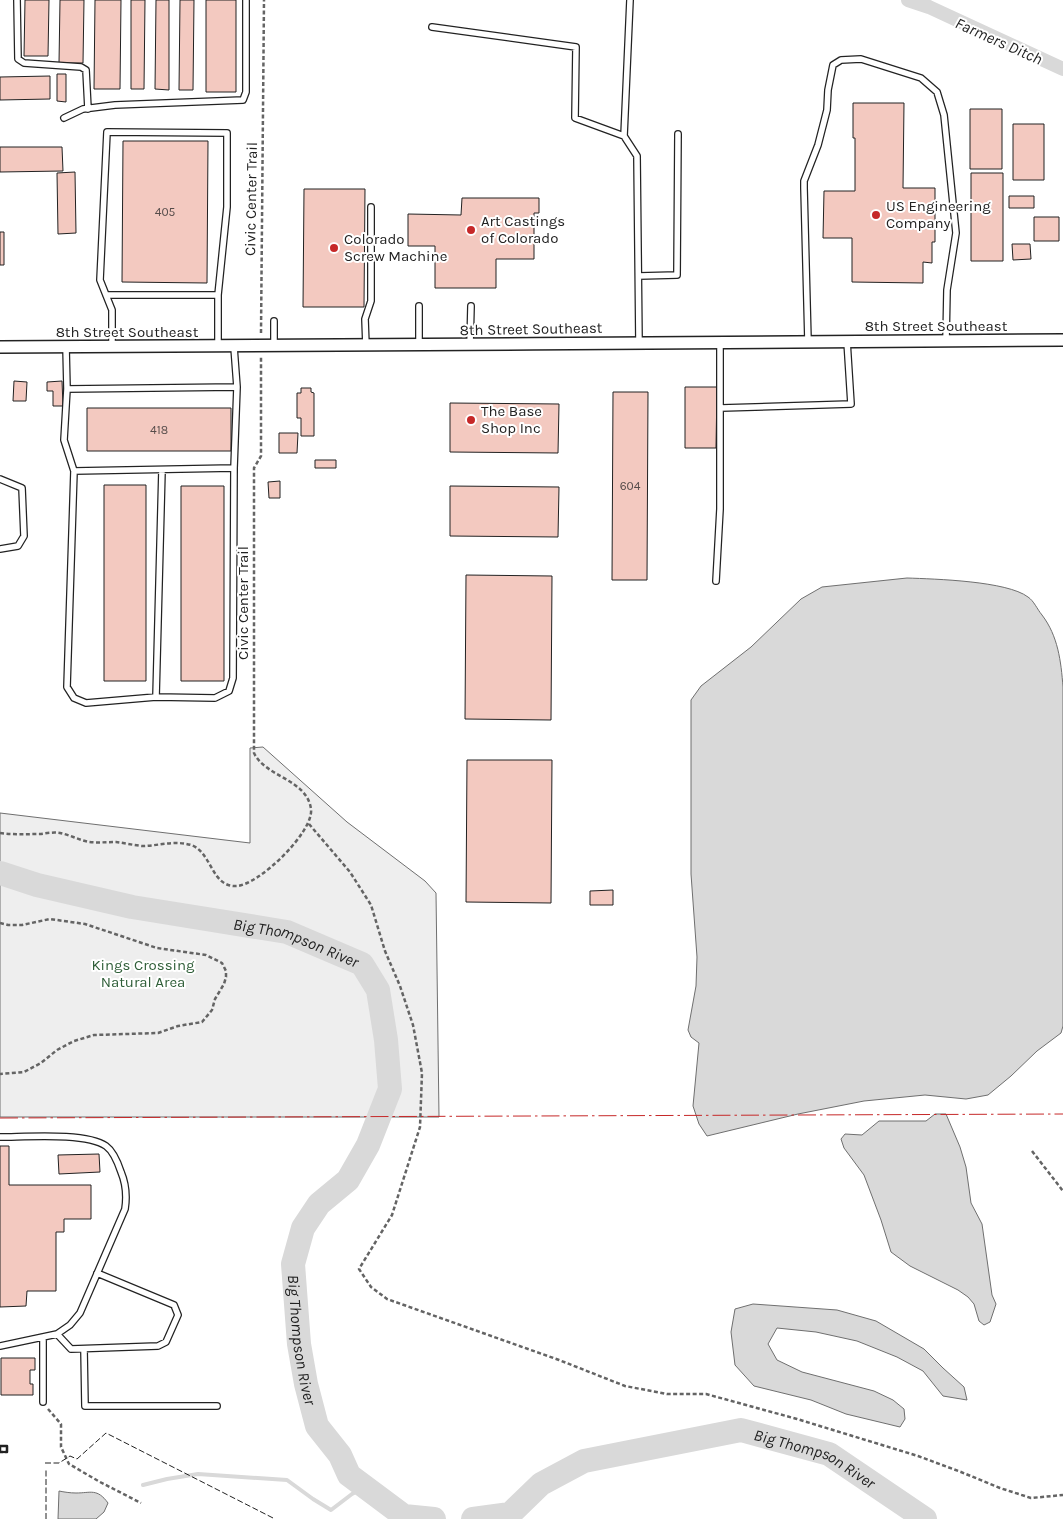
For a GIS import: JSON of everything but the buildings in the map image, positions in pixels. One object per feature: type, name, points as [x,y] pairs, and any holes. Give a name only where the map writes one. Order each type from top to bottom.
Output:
[{"type":"street","name":"8th Street Southeast","points":[[0,347],[274,347],[1063,340]]},
{"type":"lane","points":[[17,0],[18,60],[24,63],[81,67],[86,70],[88,109]]},
{"type":"lane","points":[[64,118],[88,109],[115,104],[243,100],[246,92],[246,0]]},
{"type":"lane","points":[[630,0],[624,136],[636,156],[639,276],[638,343]]},
{"type":"lane","points":[[432,27],[576,47],[575,118],[624,136]]},
{"type":"lane","points":[[808,341],[804,181],[818,145],[827,110],[828,90],[833,65],[841,60],[861,59],[921,78],[937,92],[944,115],[956,233],[946,290],[946,341]]},
{"type":"lane","points":[[112,347],[112,310],[100,280],[107,132],[227,133],[227,207],[218,295],[218,347]]},
{"type":"lane","points":[[639,276],[677,275],[678,134]]},
{"type":"lane","points":[[366,346],[365,319],[371,302],[371,207]]},
{"type":"lane","points":[[106,295],[218,295]]},
{"type":"lane","points":[[419,346],[420,306]]},
{"type":"lane","points":[[470,306],[470,345]]},
{"type":"lane","points":[[274,321],[274,347]]},
{"type":"lane","points":[[721,408],[851,404],[847,341]]},
{"type":"lane","points":[[716,581],[720,509],[720,342]]},
{"type":"lane","points":[[66,347],[67,389],[64,440],[74,471],[66,687],[74,698],[86,703],[156,697],[214,698],[229,691],[233,678],[234,468],[237,387],[234,346]]},
{"type":"lane","points":[[67,389],[237,387]]},
{"type":"lane","points":[[74,471],[234,468]]},
{"type":"lane","points":[[156,697],[162,470]]},
{"type":"lane","points":[[0,479],[22,488],[24,536],[18,546],[0,549]]},
{"type":"lane","points":[[0,1137],[86,1138],[106,1146],[118,1163],[124,1178],[127,1196],[125,1209],[80,1313],[70,1325],[57,1334],[0,1346]]},
{"type":"lane","points":[[57,1334],[71,1349],[158,1346],[166,1342],[178,1315],[174,1305],[97,1273]]},
{"type":"lane","points":[[43,1337],[43,1402]]},
{"type":"lane","points":[[84,1349],[85,1406],[218,1406]]},
{"type":"path","name":"Civic Center Trail","points":[[264,0],[261,456],[254,468],[254,753],[257,759],[304,792],[309,800],[311,810],[309,824]]},
{"type":"path","points":[[0,833],[13,835],[59,833],[89,842],[116,842],[140,846],[162,843],[192,845],[200,850],[215,875],[226,884],[238,886],[251,882],[272,865],[288,850],[309,824],[350,872],[371,905],[385,950],[413,1025],[422,1073],[420,1127],[392,1215],[359,1269],[371,1287],[387,1300],[559,1360],[625,1386],[667,1394],[706,1394],[797,1419],[918,1456],[1031,1498],[1063,1495]]},
{"type":"path","points":[[0,923],[22,925],[50,919],[85,924],[157,948],[206,955],[222,963],[226,971],[224,984],[215,999],[212,1010],[202,1022],[158,1032],[94,1035],[74,1041],[24,1072],[0,1074]]},
{"type":"path","points":[[1032,1151],[1063,1191]]},
{"type":"path","points":[[43,1402],[61,1424],[61,1447],[69,1464],[141,1503]]},
{"type":"green space","name":"Kings Crossing Natural Area","points":[[263,747],[347,822],[425,881],[436,893],[439,1117],[0,1117],[0,813],[250,843],[250,748]]},
{"type":"shaded area","points":[[907,578],[988,584],[1018,592],[1028,597],[1034,603],[1052,631],[1060,658],[1063,687],[1063,1026],[1061,1033],[1037,1051],[988,1095],[966,1099],[925,1095],[864,1101],[798,1114],[707,1136],[699,1124],[693,1106],[699,1043],[691,1037],[688,1030],[696,986],[697,957],[691,874],[691,700],[701,686],[751,647],[801,599],[822,587]]},
{"type":"shaded area","points":[[935,1114],[946,1114],[966,1167],[971,1203],[982,1224],[992,1295],[996,1304],[990,1322],[984,1325],[979,1321],[974,1304],[968,1297],[910,1266],[891,1252],[864,1175],[844,1148],[841,1139],[845,1134],[862,1135],[879,1121],[926,1121]]},
{"type":"shaded area","points":[[753,1304],[837,1310],[876,1321],[924,1349],[964,1387],[967,1400],[943,1396],[923,1371],[897,1357],[857,1341],[816,1332],[777,1328],[768,1344],[777,1360],[802,1372],[874,1391],[893,1400],[904,1409],[905,1419],[900,1427],[846,1414],[811,1400],[754,1386],[735,1365],[731,1332],[735,1309]]},
{"type":"shaded area","points":[[59,1491],[74,1493],[94,1492],[108,1503],[104,1512],[96,1519],[58,1519]]},
{"type":"waterway","name":"Farmers Ditch","points":[[908,0],[929,7],[1063,69]]},
{"type":"waterway","name":"Big Thompson River","points":[[0,873],[37,885],[132,907],[287,932],[362,964],[378,990],[386,1040],[390,1089],[368,1145],[348,1180],[319,1204],[303,1228],[293,1264],[299,1344],[306,1384],[317,1426],[340,1455],[349,1475],[404,1516],[434,1519]]},
{"type":"waterway","name":"Big Thompson River","points":[[473,1519],[510,1514],[541,1484],[584,1461],[741,1430],[829,1454],[925,1519]]},
{"type":"waterway","points":[[143,1485],[198,1474],[287,1480],[331,1510],[365,1487]]},
{"type":"fence","points":[[45,1463],[59,1463],[70,1456],[77,1459],[106,1433],[275,1519]]},
{"type":"fence","points":[[46,1469],[46,1519]]},
{"type":"wall","points":[[3,1452],[0,1452],[0,1446],[7,1446],[7,1452],[5,1452]]},
{"type":"power","points":[[0,1118],[1063,1114]]},
{"type":"place","name":"US Engineering Company","points":[[876,215]]},
{"type":"place","name":"Art Castings of Colorado","points":[[471,230]]},
{"type":"place","name":"Colorado Screw Machine","points":[[334,248]]},
{"type":"place","name":"The Base Shop Inc","points":[[471,420]]}]
